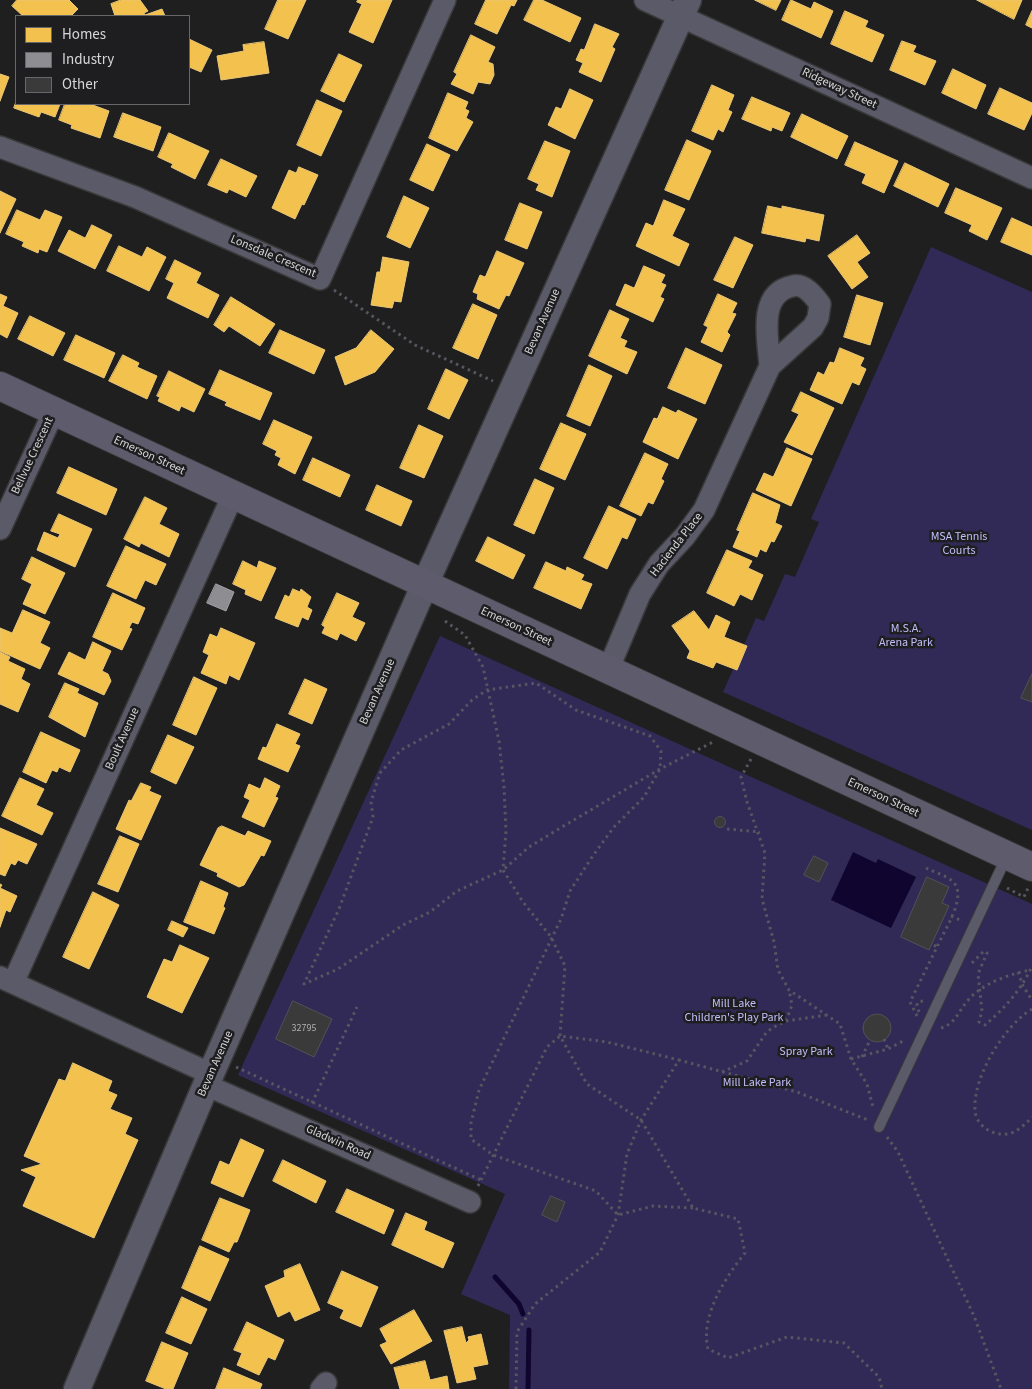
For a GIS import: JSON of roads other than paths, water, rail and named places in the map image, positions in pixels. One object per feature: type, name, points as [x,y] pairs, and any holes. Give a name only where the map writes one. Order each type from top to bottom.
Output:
[{"type":"main road","name":"Emerson Street","points":[[0,386],[1032,867]]},
{"type":"street","name":"Lonsdale Crescent","points":[[0,148],[136,197],[320,279],[445,0]]},
{"type":"street","name":"Ridgeway Street","points":[[645,0],[684,8],[1032,178]]},
{"type":"street","name":"Bevan Avenue","points":[[77,1389],[425,584],[684,8]]},
{"type":"street","name":"Hacienda Place","points":[[608,670],[640,594],[659,564],[685,536],[704,510],[770,366]]},
{"type":"street","name":"Bellvue Crescent","points":[[0,529],[54,411]]},
{"type":"street","name":"Boult Avenue","points":[[6,980],[233,495]]},
{"type":"street","name":"Gladwin Road","points":[[6,980],[212,1073],[470,1202]]},
{"type":"lane","points":[[879,1127],[1008,856]]},
{"type":"waterway","points":[[495,1277],[519,1304],[523,1314]]},
{"type":"waterway","points":[[528,1389],[529,1330]]},
{"type":"park label","name":"MSA Tennis Courts","points":[[959,544]]},
{"type":"park label","name":"M.S.A. Arena Park","points":[[906,636]]},
{"type":"park label","name":"Mill Lake Children's Play Park","points":[[734,1011]]},
{"type":"park label","name":"Spray Park","points":[[806,1052]]},
{"type":"park label","name":"Mill Lake Park","points":[[757,1083]]}]
